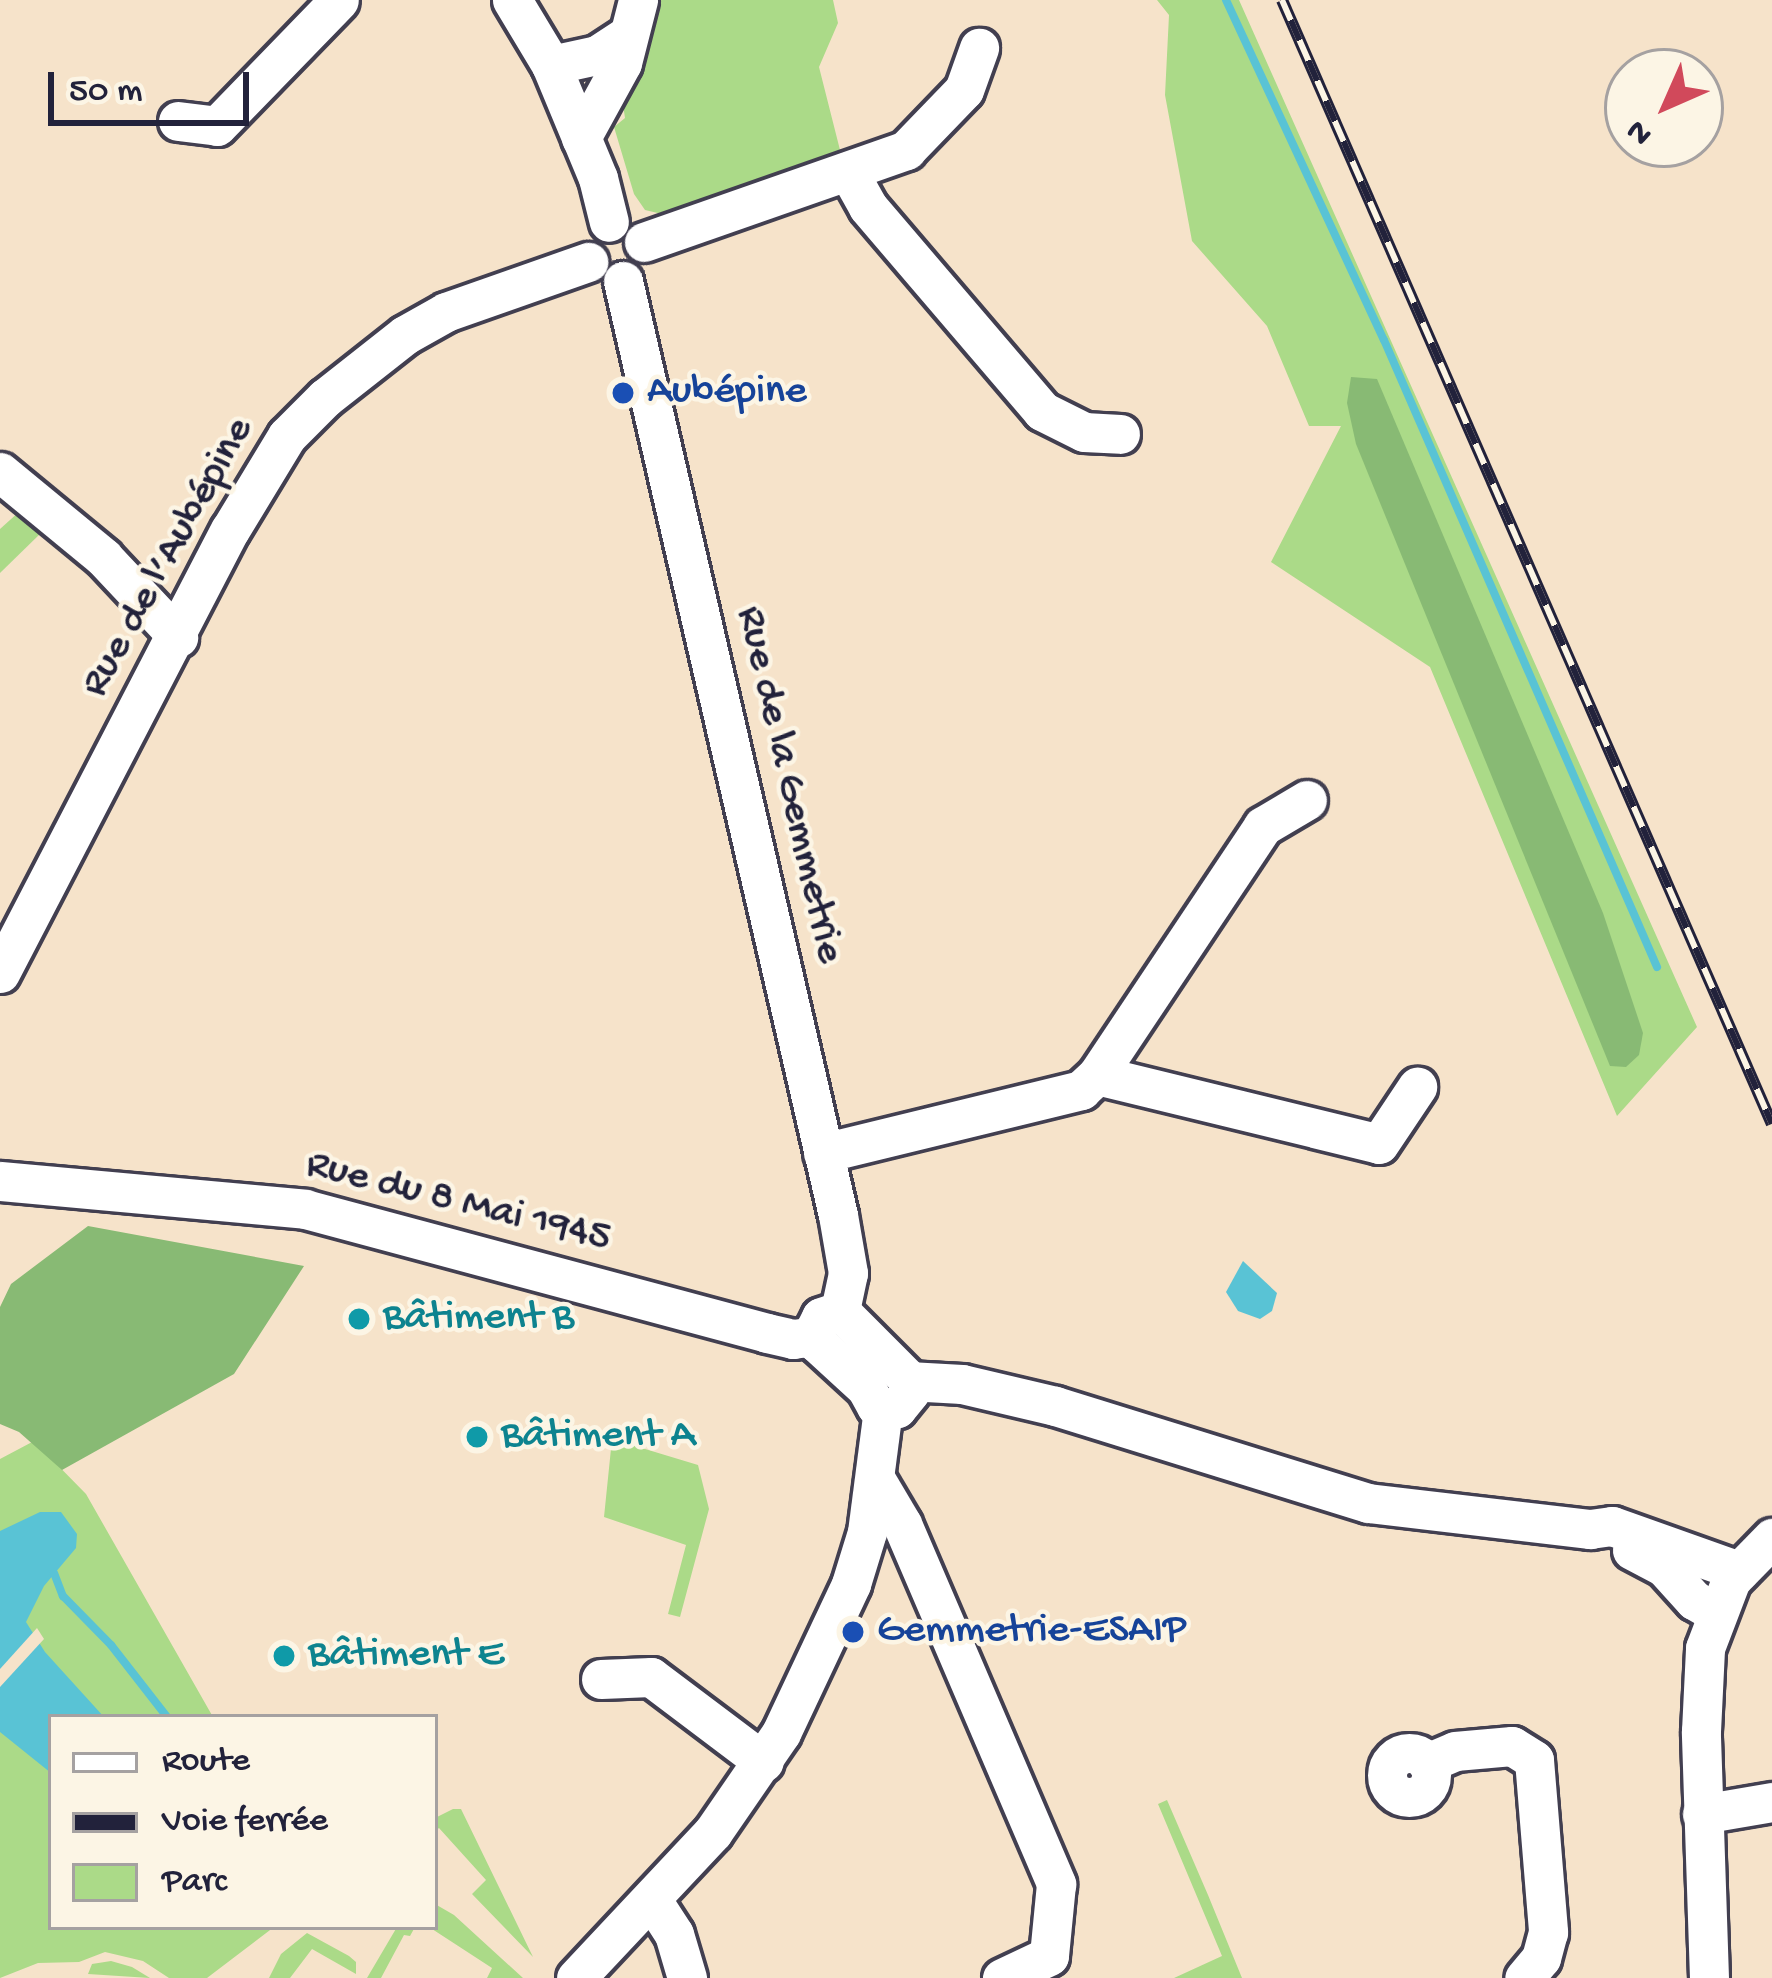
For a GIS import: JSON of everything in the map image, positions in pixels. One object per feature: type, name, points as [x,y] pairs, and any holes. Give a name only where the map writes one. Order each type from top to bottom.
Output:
[{"type":"street","points":[[178,121],[217,126],[339,0]]},
{"type":"street","points":[[512,0],[551,65],[609,223]]},
{"type":"street","points":[[551,65],[597,55],[632,18]]},
{"type":"street","points":[[581,138],[622,63],[632,18]]},
{"type":"street","points":[[644,242],[906,150],[964,90],[980,48]]},
{"type":"street","points":[[848,171],[868,208],[1042,411],[1084,432],[1120,434]]},
{"type":"street","points":[[609,223],[634,227],[644,242],[640,270],[606,271],[592,235],[609,223]]},
{"type":"street","name":"Rue de l’Aubépine","points":[[0,973],[263,469],[325,398],[405,335],[446,312],[606,271]]},
{"type":"street","name":"Rue de la Gemmetrie","points":[[606,271],[823,1153],[848,1274],[837,1333]]},
{"type":"street","points":[[0,472],[103,556],[178,638]]},
{"type":"street","points":[[823,1153],[1081,1090],[1097,1075],[1263,826],[1276,814],[1307,800]]},
{"type":"street","points":[[1097,1075],[1379,1144],[1417,1088]]},
{"type":"street","name":"Rue du 8 Mai 1945","points":[[0,1181],[305,1209],[793,1340],[837,1333]]},
{"type":"street","points":[[837,1333],[887,1386],[962,1384],[1055,1406],[1368,1503],[1622,1529],[1739,1571]]},
{"type":"street","points":[[575,1978],[713,1832],[764,1762],[844,1604],[867,1532],[887,1386]]},
{"type":"street","points":[[876,1480],[902,1525],[1056,1884],[1049,1955],[1002,1978]]},
{"type":"street","points":[[1590,1528],[1664,1567],[1694,1600],[1715,1612]]},
{"type":"street","points":[[1709,1978],[1702,1680],[1715,1612],[1739,1571],[1772,1538]]},
{"type":"street","points":[[844,1604],[865,1581],[881,1575],[893,1574],[930,1592]]},
{"type":"street","points":[[601,1679],[651,1677],[764,1762]]},
{"type":"street","points":[[1427,1763],[1455,1751],[1512,1746],[1534,1760],[1548,1932],[1540,1958],[1524,1978]]},
{"type":"street","points":[[1702,1814],[1772,1802]]},
{"type":"street","points":[[652,1900],[674,1934],[687,1978]]},
{"type":"green space","points":[[658,0],[833,0],[838,23],[819,67],[840,150],[662,214],[645,210],[634,194],[614,127],[625,118],[622,98]]},
{"type":"green space","points":[[1157,0],[1239,0],[1697,1027],[1617,1116],[1430,667],[1271,562],[1341,426],[1309,426],[1267,326],[1192,241],[1165,95],[1169,15]]},
{"type":"green space","points":[[1351,377],[1377,379],[1603,913],[1643,1033],[1639,1055],[1626,1067],[1610,1066],[1356,444],[1347,403]]},
{"type":"green space","points":[[20,511],[42,532],[0,573],[0,529]]},
{"type":"green space","points":[[88,1226],[304,1266],[234,1374],[62,1470],[19,1432],[0,1424],[0,1307],[11,1284]]},
{"type":"green space","points":[[612,1439],[698,1465],[709,1509],[680,1617],[668,1614],[686,1545],[604,1517]]},
{"type":"green space","points":[[34,1441],[86,1494],[211,1714],[48,1714],[48,1930],[270,1930],[207,1978],[169,1978],[143,1961],[105,1952],[79,1962],[38,1963],[0,1978],[0,1459]]},
{"type":"green space","points":[[1167,1800],[1242,1978],[1174,1978],[1222,1956],[1158,1804]]},
{"type":"green space","points":[[461,1809],[533,1957],[472,1894],[486,1880],[438,1829],[438,1816]]},
{"type":"green space","points":[[438,1906],[523,1978],[487,1978],[492,1968],[434,1930],[438,1930]]},
{"type":"green space","points":[[395,1930],[413,1930],[410,1936],[404,1935],[381,1978],[367,1978]]},
{"type":"green space","points":[[307,1933],[349,1956],[356,1962],[356,1974],[312,1949],[290,1978],[269,1978],[281,1954]]},
{"type":"green space","points":[[111,1961],[150,1978],[88,1974],[92,1964]]},
{"type":"water","points":[[1243,1261],[1277,1293],[1272,1311],[1260,1319],[1238,1311],[1226,1292]]},
{"type":"water","points":[[40,1512],[61,1512],[77,1534],[76,1548],[44,1586],[26,1622],[45,1652],[101,1714],[48,1714],[48,1771],[0,1732],[0,1531]]},
{"type":"pier","points":[[37,1628],[44,1639],[0,1687],[0,1669]]},
{"type":"waterway","points":[[1226,0],[1384,340],[1657,967]]},
{"type":"waterway","points":[[54,1573],[63,1596],[111,1645],[165,1714]]},
{"type":"railway","points":[[1282,0],[1772,1124]]},
{"type":"place","name":"Aubépine","points":[[623,393]]},
{"type":"place","name":"Bâtiment B","points":[[359,1319]]},
{"type":"place","name":"Bâtiment A","points":[[477,1437]]},
{"type":"place","name":"Gemmetrie-ESAIP","points":[[853,1632]]},
{"type":"place","name":"Bâtiment E","points":[[284,1656]]}]
